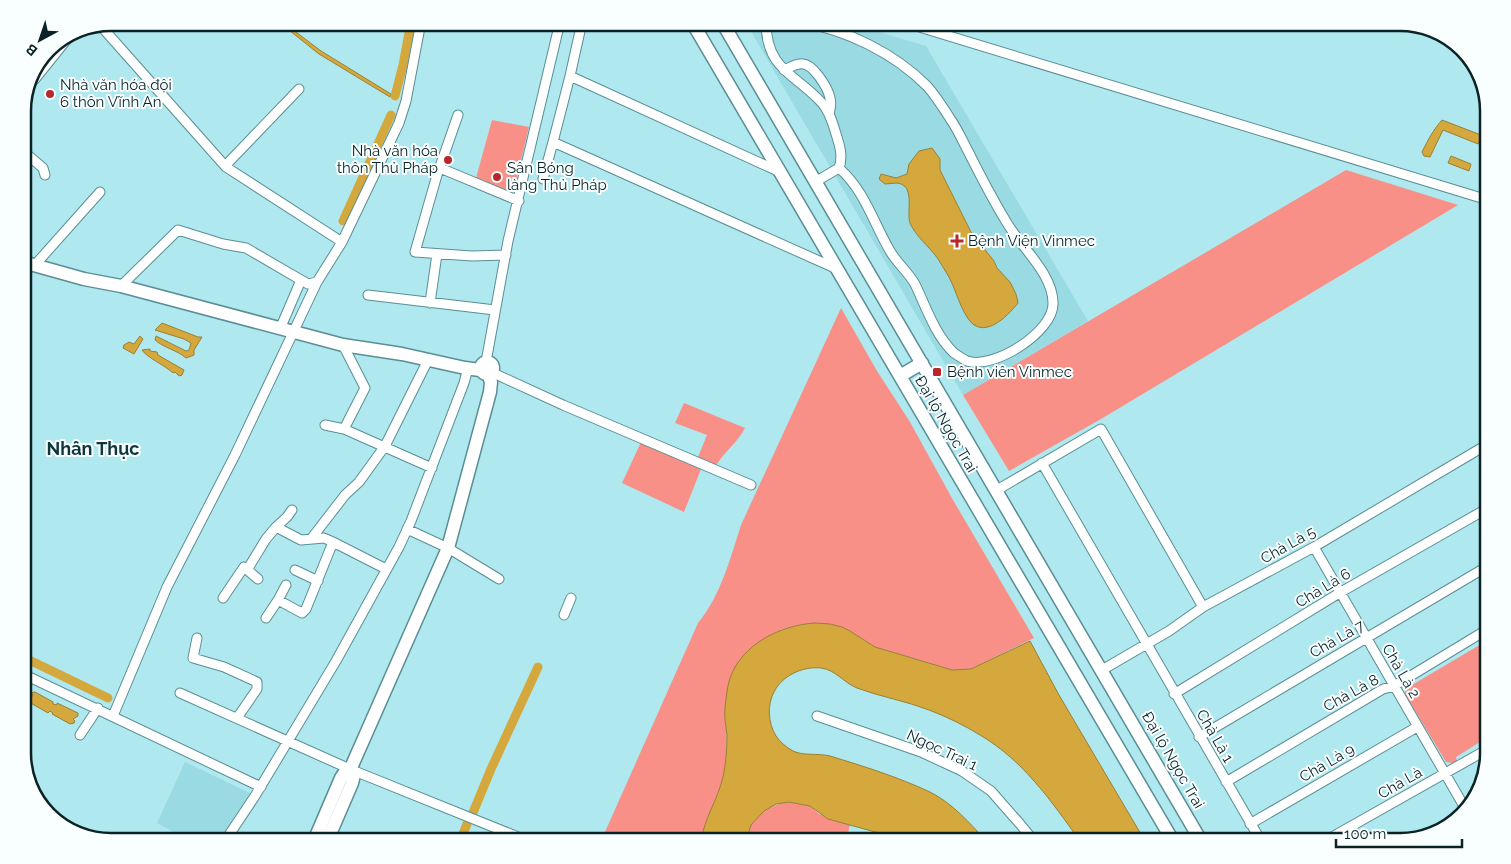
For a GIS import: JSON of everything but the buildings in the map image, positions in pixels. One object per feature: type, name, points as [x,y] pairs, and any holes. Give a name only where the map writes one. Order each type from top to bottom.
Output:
[{"type":"main road","name":"Đại lộ Ngọc Trai","points":[[697,31],[1168,833]]},
{"type":"main road","name":"Đại lộ Ngọc Trai","points":[[727,31],[1197,833]]},
{"type":"main road","points":[[31,265],[84,279],[121,286],[343,345],[483,369],[492,384],[448,548],[350,770],[343,775],[318,833]]},
{"type":"main road","points":[[900,376],[922,363]]},
{"type":"main road","points":[[331,833],[352,783],[354,775],[350,770]]},
{"type":"street","points":[[113,716],[167,587],[235,455],[317,282],[342,242],[402,116],[419,31]]},
{"type":"street","points":[[231,833],[261,787],[286,742],[336,661],[382,563],[407,529],[464,383],[483,369],[506,255],[558,31]]},
{"type":"street","points":[[544,179],[580,31]]},
{"type":"street","points":[[766,31],[770,52],[784,70],[823,104],[829,114],[840,146],[841,162],[839,168],[815,182]]},
{"type":"street","points":[[833,31],[854,38],[894,60],[928,87],[952,121],[998,208],[1041,270],[1052,293],[1054,306],[1050,318],[1042,329],[1015,350],[988,361],[967,361],[954,353],[938,333],[914,282],[906,270],[894,258],[856,186],[851,178],[839,168]]},
{"type":"street","points":[[933,31],[1480,198]]},
{"type":"street","points":[[106,32],[225,166],[342,242]]},
{"type":"street","points":[[784,70],[801,63],[815,71],[830,95],[831,105],[829,114]]},
{"type":"street","points":[[570,76],[620,95],[781,172]]},
{"type":"street","points":[[225,166],[299,89]]},
{"type":"street","points":[[458,115],[415,252],[472,256],[506,255]]},
{"type":"street","points":[[553,142],[837,269]]},
{"type":"street","points":[[31,158],[43,168],[45,175]]},
{"type":"street","points":[[440,168],[518,201]]},
{"type":"street","points":[[31,261],[100,192]]},
{"type":"street","points":[[121,286],[178,230],[223,244],[246,248],[308,284],[317,282]]},
{"type":"street","points":[[430,303],[437,254]]},
{"type":"street","points":[[280,329],[301,280]]},
{"type":"street","points":[[368,295],[495,310]]},
{"type":"street","points":[[343,345],[365,388],[344,429]]},
{"type":"street","points":[[311,538],[344,495],[359,482],[385,446],[428,360]]},
{"type":"street","points":[[483,369],[751,485]]},
{"type":"street","points":[[325,425],[344,429],[432,468]]},
{"type":"street","points":[[997,490],[1101,429],[1203,607]]},
{"type":"street","name":"Chà Là 5","points":[[1102,670],[1203,607],[1314,547],[1480,449]]},
{"type":"street","name":"Chà Là 1","points":[[1042,464],[1256,833]]},
{"type":"street","points":[[247,570],[266,539],[292,510]]},
{"type":"street","name":"Chà Là 6","points":[[1174,694],[1341,592],[1480,513]]},
{"type":"street","points":[[276,527],[301,540],[324,538],[382,563]]},
{"type":"street","points":[[407,529],[448,548],[499,579]]},
{"type":"street","points":[[278,600],[302,613],[306,609],[332,542]]},
{"type":"street","name":"Chà Là 2","points":[[1314,547],[1462,802]]},
{"type":"street","points":[[223,598],[244,567],[258,579]]},
{"type":"street","points":[[295,570],[318,581]]},
{"type":"street","name":"Chà Là 7","points":[[1200,736],[1480,571]]},
{"type":"street","points":[[266,618],[286,585]]},
{"type":"street","points":[[564,615],[571,598]]},
{"type":"street","name":"Chà Là 8","points":[[1226,782],[1384,689],[1394,686],[1480,634]]},
{"type":"street","points":[[197,638],[193,658],[224,667],[257,682],[257,689],[237,718]]},
{"type":"street","points":[[31,678],[261,787]]},
{"type":"street","points":[[180,693],[350,770],[506,833]]},
{"type":"street","points":[[80,735],[98,708]]},
{"type":"street","name":"Ngọc Trai 1","points":[[817,716],[921,752],[962,771],[991,791],[1027,833]]},
{"type":"street","name":"Chà Là 9","points":[[1250,824],[1417,727]]},
{"type":"street","name":"Chà Là","points":[[1341,833],[1480,754]]},
{"type":"shaded area","points":[[290,31],[295,31],[321,51],[391,94],[390,97],[319,54]]},
{"type":"shaded area","name":"Bệnh Viện Vinmec","points":[[751,31],[876,31],[926,46],[1088,321],[963,395]]},
{"type":"shaded area","points":[[492,120],[529,127],[514,189],[510,192],[476,178]]},
{"type":"shaded area","points":[[1442,120],[1480,135],[1480,138],[1478,144],[1443,130],[1430,157],[1424,156],[1422,152],[1433,131]]},
{"type":"shaded area","points":[[932,148],[940,159],[940,170],[971,232],[994,261],[997,268],[1010,282],[1016,294],[1018,303],[1008,315],[994,325],[980,327],[973,324],[967,317],[940,262],[910,223],[909,200],[906,189],[903,185],[897,183],[885,184],[879,179],[881,174],[896,178],[907,174],[909,164],[919,151]]},
{"type":"shaded area","points":[[1451,156],[1471,164],[1469,171],[1448,163]]},
{"type":"shaded area","points":[[1346,170],[1458,205],[1101,419],[1009,471],[963,395]]},
{"type":"shaded area","points":[[841,308],[877,371],[910,422],[953,500],[1034,638],[971,669],[952,670],[875,647],[850,631],[830,624],[803,624],[783,629],[759,642],[726,704],[726,763],[722,784],[703,833],[605,833],[698,623],[719,589],[741,525]]},
{"type":"shaded area","points":[[162,323],[202,337],[194,350],[194,355],[186,358],[155,340],[156,336],[186,351],[189,350],[191,343],[155,330]]},
{"type":"shaded area","points":[[140,336],[143,339],[134,354],[123,348],[129,342],[134,344]]},
{"type":"shaded area","points":[[150,349],[150,351],[157,352],[158,355],[184,370],[182,375],[179,376],[175,372],[173,373],[142,350]]},
{"type":"shaded area","points":[[684,403],[745,428],[714,469],[701,469],[684,512],[622,483],[643,438],[696,462],[707,435],[675,423]]},
{"type":"shaded area","points":[[815,623],[842,627],[875,647],[952,670],[971,669],[1030,641],[1059,695],[1140,833],[1074,833],[1036,783],[996,745],[962,725],[936,713],[857,688],[831,671],[814,668],[793,673],[782,681],[774,692],[769,708],[770,720],[773,731],[781,742],[797,753],[830,756],[893,777],[930,792],[953,808],[979,833],[879,833],[828,819],[810,806],[789,802],[776,804],[764,811],[751,825],[748,833],[703,833],[718,793],[726,761],[727,735],[725,715],[730,678],[736,666],[753,646],[776,632]]},
{"type":"shaded area","points":[[1480,645],[1480,742],[1456,757],[1457,761],[1453,763],[1446,762],[1405,694],[1406,684],[1409,681],[1412,685]]},
{"type":"shaded area","points":[[35,692],[53,702],[53,704],[57,705],[57,703],[78,713],[78,716],[73,719],[74,723],[70,724],[50,711],[48,713],[31,703],[33,695],[31,693]]},
{"type":"shaded area","points":[[185,762],[252,794],[225,833],[175,833],[157,823]]},
{"type":"shaded area","points":[[789,802],[810,806],[819,814],[850,825],[848,833],[748,833],[754,820],[762,812],[778,804]]},
{"type":"waterway","points":[[395,96],[409,31]]},
{"type":"waterway","points":[[343,221],[391,115]]},
{"type":"waterway","points":[[31,661],[108,698]]},
{"type":"waterway","points":[[472,815],[538,667]]},
{"type":"waterway","points":[[463,833],[467,824]]},
{"type":"place","name":"Nhà văn hóa đội 6 thôn Vĩnh An","points":[[50,94]]},
{"type":"place","name":"Nhà văn hóa thôn Thủ Pháp","points":[[448,160]]},
{"type":"place","name":"Sân Bóng làng Thủ Pháp","points":[[497,177]]},
{"type":"place","name":"Bệnh Viện Vinmec","points":[[957,241]]},
{"type":"place","name":"Bệnh viên Vinmec","points":[[937,372]]},
{"type":"district","name":"Nhân Thục","points":[[93,449]]}]
